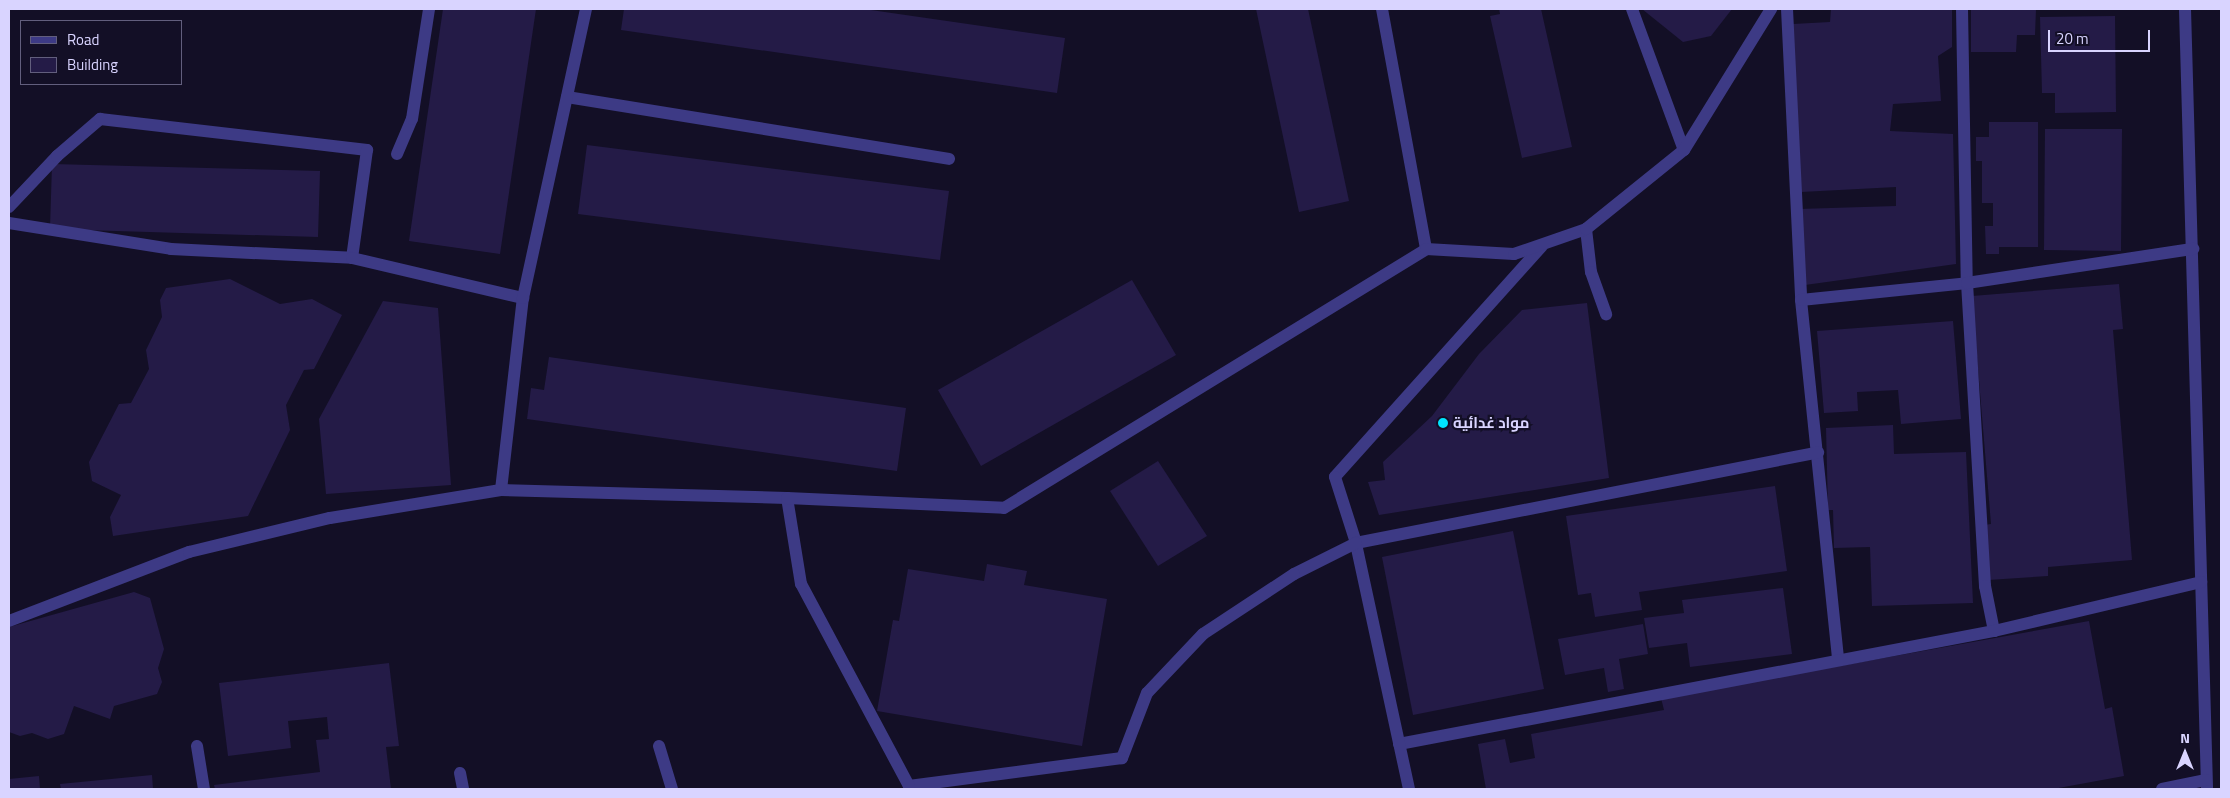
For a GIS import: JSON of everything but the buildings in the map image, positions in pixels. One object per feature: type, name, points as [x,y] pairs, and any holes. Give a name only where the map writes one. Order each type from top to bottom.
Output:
[{"type":"street","points":[[397,154],[412,119],[429,9]]},
{"type":"street","points":[[501,490],[523,298],[586,9]]},
{"type":"street","points":[[1382,9],[1426,249]]},
{"type":"street","points":[[1632,9],[1684,150]]},
{"type":"street","points":[[9,620],[189,552],[330,518],[501,490],[787,498],[1004,508],[1426,249],[1514,254],[1586,229],[1684,150],[1771,9]]},
{"type":"street","points":[[1787,9],[1802,300],[1838,659]]},
{"type":"street","points":[[1962,9],[1967,283],[1985,586],[1994,631]]},
{"type":"street","points":[[2162,789],[2206,784],[2185,9]]},
{"type":"street","points":[[567,97],[950,159]]},
{"type":"street","points":[[9,207],[57,156],[100,119],[367,150],[352,258]]},
{"type":"street","points":[[9,223],[171,249],[352,258],[523,298]]},
{"type":"street","points":[[1586,229],[1591,272],[1606,314]]},
{"type":"street","points":[[1409,789],[1356,543],[1335,477],[1544,244]]},
{"type":"street","points":[[1802,300],[1967,283],[2193,249]]},
{"type":"street","points":[[787,498],[801,584],[903,788],[1122,758],[1147,693],[1203,634],[1294,574],[1356,543],[1818,452]]},
{"type":"street","points":[[1399,744],[1838,659],[1994,631],[2201,582]]},
{"type":"street","points":[[197,746],[204,789]]},
{"type":"street","points":[[659,746],[672,789]]},
{"type":"street","points":[[460,773],[463,789]]},
{"type":"place","name":"مواد غدائية","points":[[1443,423]]}]
